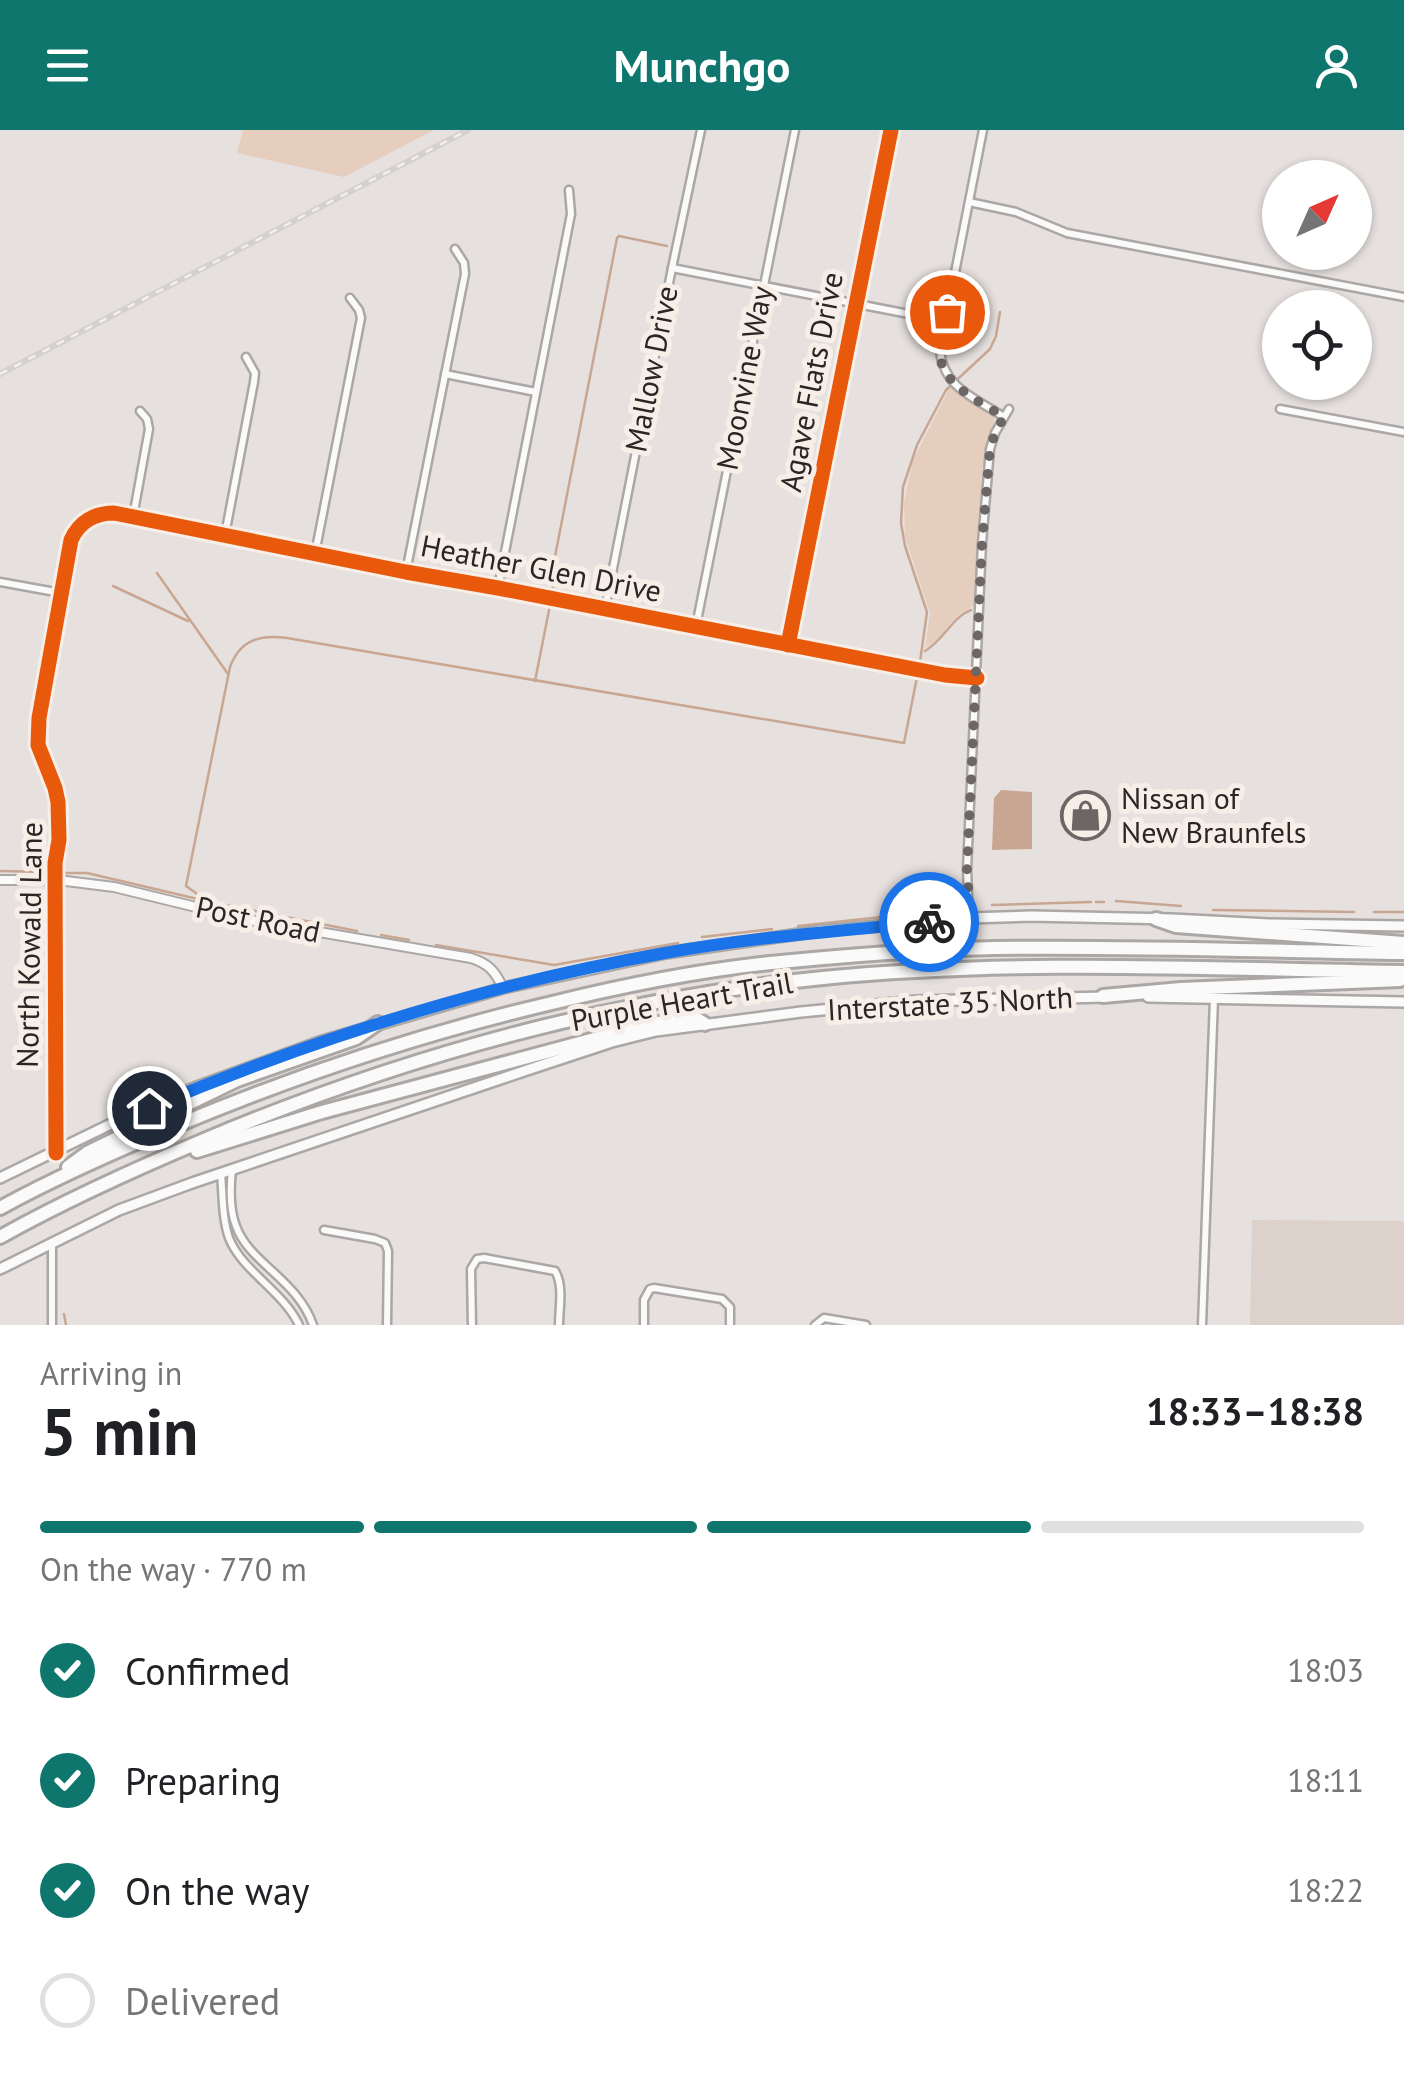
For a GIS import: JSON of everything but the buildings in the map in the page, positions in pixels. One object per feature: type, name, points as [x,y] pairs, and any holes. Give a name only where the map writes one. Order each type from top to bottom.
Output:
[{"type":"highway","points":[[1156,919],[1176,926],[1404,943]]},
{"type":"highway","name":"Purple Heart Trail","points":[[0,1208],[54,1178],[246,1096],[339,1063],[492,1017],[677,977],[758,964],[993,948],[1404,954]]},
{"type":"highway","name":"Purple Heart Trail","points":[[0,1237],[141,1166],[392,1069],[535,1029],[703,994],[824,978],[1005,967],[1404,972]]},
{"type":"highway","points":[[1103,996],[1404,980]]},
{"type":"highway","points":[[34,1218],[45,1220],[144,1172],[253,1132],[647,1025],[694,1017],[705,1024]]},
{"type":"highway","points":[[54,1178],[87,1153],[169,1112],[237,1080],[356,1038],[378,1023]]},
{"type":"main road","points":[[0,1178],[115,1122],[298,1049],[502,988],[694,948],[820,931],[1032,916],[1404,926]]},
{"type":"main road","name":"Interstate 35 North","points":[[0,1269],[119,1210],[232,1169],[612,1042],[656,1031],[916,1002],[1103,996],[1404,1002]]},
{"type":"street","name":"Mallow Drive","points":[[605,608],[702,130]]},
{"type":"street","name":"Moonvine Way","points":[[696,626],[795,130]]},
{"type":"street","name":"Agave Flats Drive","points":[[788,645],[891,130]]},
{"type":"street","points":[[970,918],[967,869],[982,543],[990,449],[1007,413],[948,378],[940,348],[983,130]]},
{"type":"street","points":[[498,588],[571,214],[569,190]]},
{"type":"street","points":[[969,202],[1016,212],[1067,234],[1404,297]]},
{"type":"street","points":[[406,572],[465,274],[455,249]]},
{"type":"street","points":[[672,268],[946,321]]},
{"type":"street","points":[[315,554],[361,318],[350,298]]},
{"type":"street","points":[[224,535],[254,382],[246,356]]},
{"type":"street","points":[[445,374],[536,392]]},
{"type":"street","points":[[1280,409],[1404,432]]},
{"type":"street","points":[[133,517],[149,430],[140,411]]},
{"type":"street","name":"Heather Glen Drive","points":[[95,515],[114,513],[945,676],[977,678]]},
{"type":"street","name":"North Kowald Lane","points":[[56,1153],[56,863],[60,827],[55,788],[38,745],[39,718],[71,540],[95,515]]},
{"type":"street","points":[[0,582],[61,593]]},
{"type":"street","name":"Post Road","points":[[0,880],[56,880],[114,887],[249,920],[471,958],[486,963],[502,988]]},
{"type":"street","points":[[1202,1325],[1214,998]]},
{"type":"street","points":[[232,1169],[230,1189],[238,1230],[301,1298],[313,1325]]},
{"type":"street","points":[[221,1173],[230,1241],[291,1308],[300,1325]]},
{"type":"street","points":[[324,1230],[374,1238],[387,1246],[387,1325]]},
{"type":"street","points":[[52,1242],[52,1325]]},
{"type":"street","points":[[472,1325],[471,1269],[477,1259],[484,1258],[555,1271],[560,1285],[558,1325]]},
{"type":"street","points":[[644,1325],[644,1296],[648,1290],[658,1288],[722,1299],[730,1307],[730,1325]]},
{"type":"street","points":[[815,1325],[824,1318],[866,1325]]},
{"type":"shaded area","points":[[243,130],[434,130],[344,177],[237,153]]},
{"type":"shaded area","points":[[950,387],[995,418],[982,468],[976,605],[960,614],[925,648],[930,613],[905,537],[904,503],[913,460]]},
{"type":"shaded area","points":[[1001,790],[1032,792],[1032,849],[992,850],[994,798]]},
{"type":"shaded area","points":[[1252,1220],[1404,1221],[1404,1325],[1250,1325]]},
{"type":"waterway","points":[[535,681],[553,590],[551,577],[617,238],[667,246]]},
{"type":"waterway","points":[[920,662],[927,612],[905,546],[901,523],[903,487],[917,445],[946,390],[990,349],[1000,312]]},
{"type":"waterway","points":[[157,573],[228,674]]},
{"type":"waterway","points":[[113,586],[188,621]]},
{"type":"waterway","points":[[925,651],[971,610]]},
{"type":"waterway","points":[[207,901],[186,886],[230,667],[245,645],[260,638],[287,638],[904,743],[917,677]]},
{"type":"waterway","points":[[0,871],[46,872]]},
{"type":"waterway","points":[[62,873],[87,873],[202,900]]},
{"type":"waterway","points":[[1116,901],[1181,906]]},
{"type":"waterway","points":[[210,902],[357,931]]},
{"type":"waterway","points":[[992,905],[1091,902]]},
{"type":"waterway","points":[[1096,902],[1104,902]]},
{"type":"waterway","points":[[1213,910],[1354,912]]},
{"type":"waterway","points":[[910,915],[957,911]]},
{"type":"waterway","points":[[1374,912],[1404,912]]},
{"type":"waterway","points":[[798,926],[891,916]]},
{"type":"waterway","points":[[702,937],[772,929]]},
{"type":"waterway","points":[[381,935],[409,940]]},
{"type":"waterway","points":[[436,945],[554,965],[678,943]]},
{"type":"waterway","points":[[64,1314],[66,1325]]},
{"type":"railway","points":[[0,374],[468,130]]},
{"type":"cycle path","points":[[788,645],[891,130]]},
{"type":"cycle path","points":[[56,1153],[58,802],[38,745],[39,718],[71,540],[78,528],[94,517],[114,513],[406,572],[977,678]]},
{"type":"way so far","points":[[929,922],[970,918],[967,869],[982,543],[990,449],[1004,417],[952,382],[943,370],[940,348],[947,312]]},
{"type":"place","name":"Nissan of New Braunfels","points":[[1086,816]]},
{"type":"route","points":[[149,1108],[319,1042],[502,988],[666,952],[820,931],[929,922]]}]
